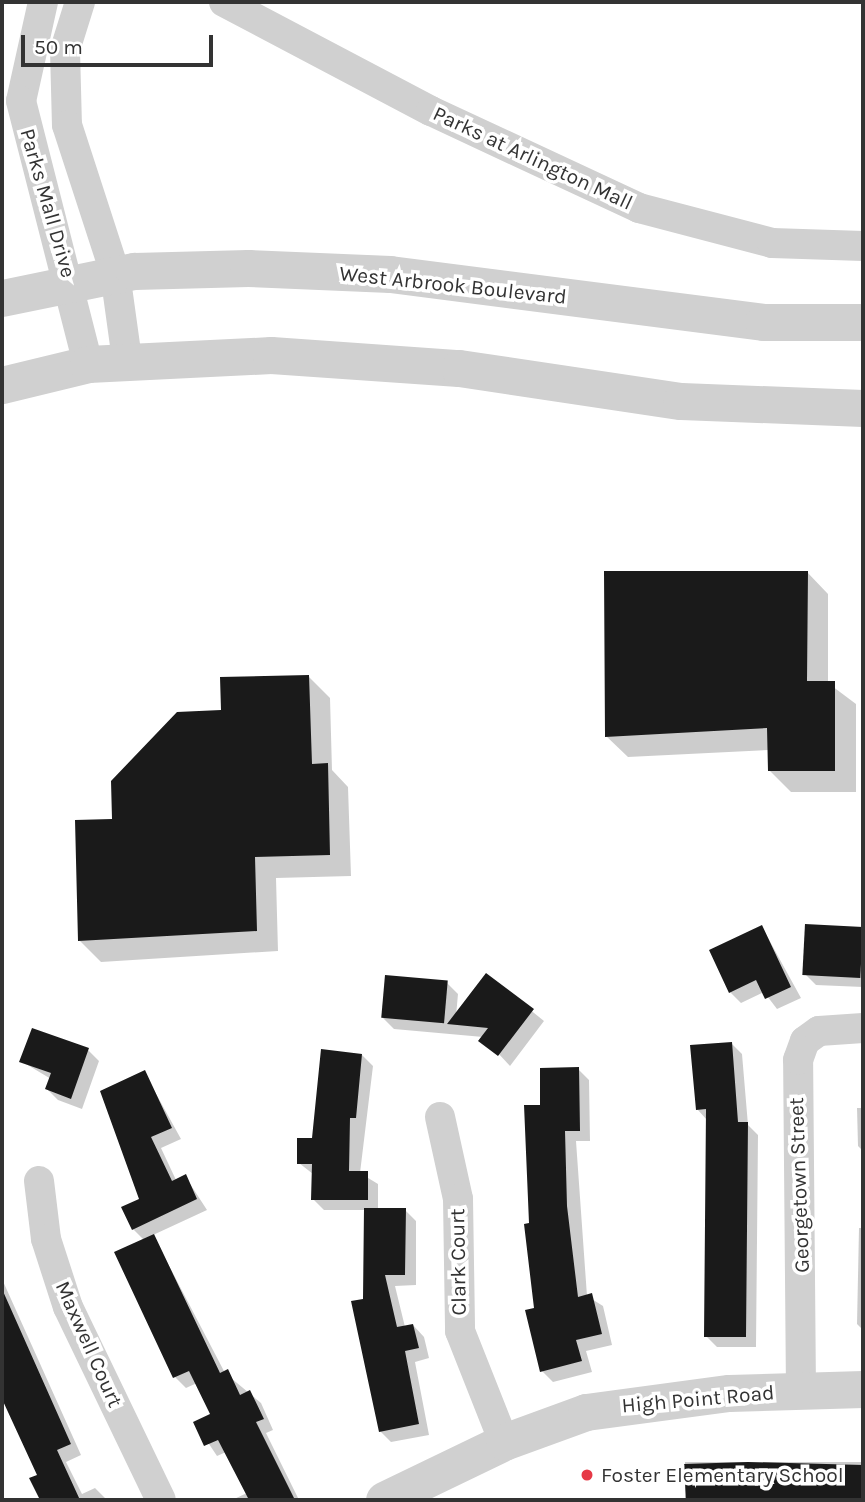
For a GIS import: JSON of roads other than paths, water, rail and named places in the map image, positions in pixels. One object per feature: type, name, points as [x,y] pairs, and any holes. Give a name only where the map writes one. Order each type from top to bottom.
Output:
[{"type":"street","name":"Parks Mall Drive","points":[[43,2],[21,101],[28,144],[71,281],[88,364]]},
{"type":"street","name":"Parks Mall Drive","points":[[80,2],[65,50],[67,125],[115,274],[127,360]]},
{"type":"street","name":"Parks at Arlington Mall","points":[[224,2],[431,111],[639,208],[772,243],[863,246]]},
{"type":"street","name":"West Arbrook Boulevard","points":[[2,298],[71,281],[186,267],[390,274],[763,322],[863,322]]},
{"type":"street","points":[[2,385],[88,364],[271,355],[394,361],[681,401],[863,408]]},
{"type":"street","name":"Georgetown Street","points":[[801,1392],[798,1060],[805,1041],[819,1031],[863,1028]]},
{"type":"street","name":"Clark Court","points":[[440,1117],[458,1199],[460,1331],[504,1442]]},
{"type":"street","name":"Maxwell Court","points":[[38,1181],[46,1239],[68,1307],[161,1500]]},
{"type":"street","name":"High Point Road","points":[[384,1500],[504,1442],[586,1412],[646,1400],[863,1389]]},
{"type":"place","name":"Foster Elementary School","points":[[587,1475]]}]
